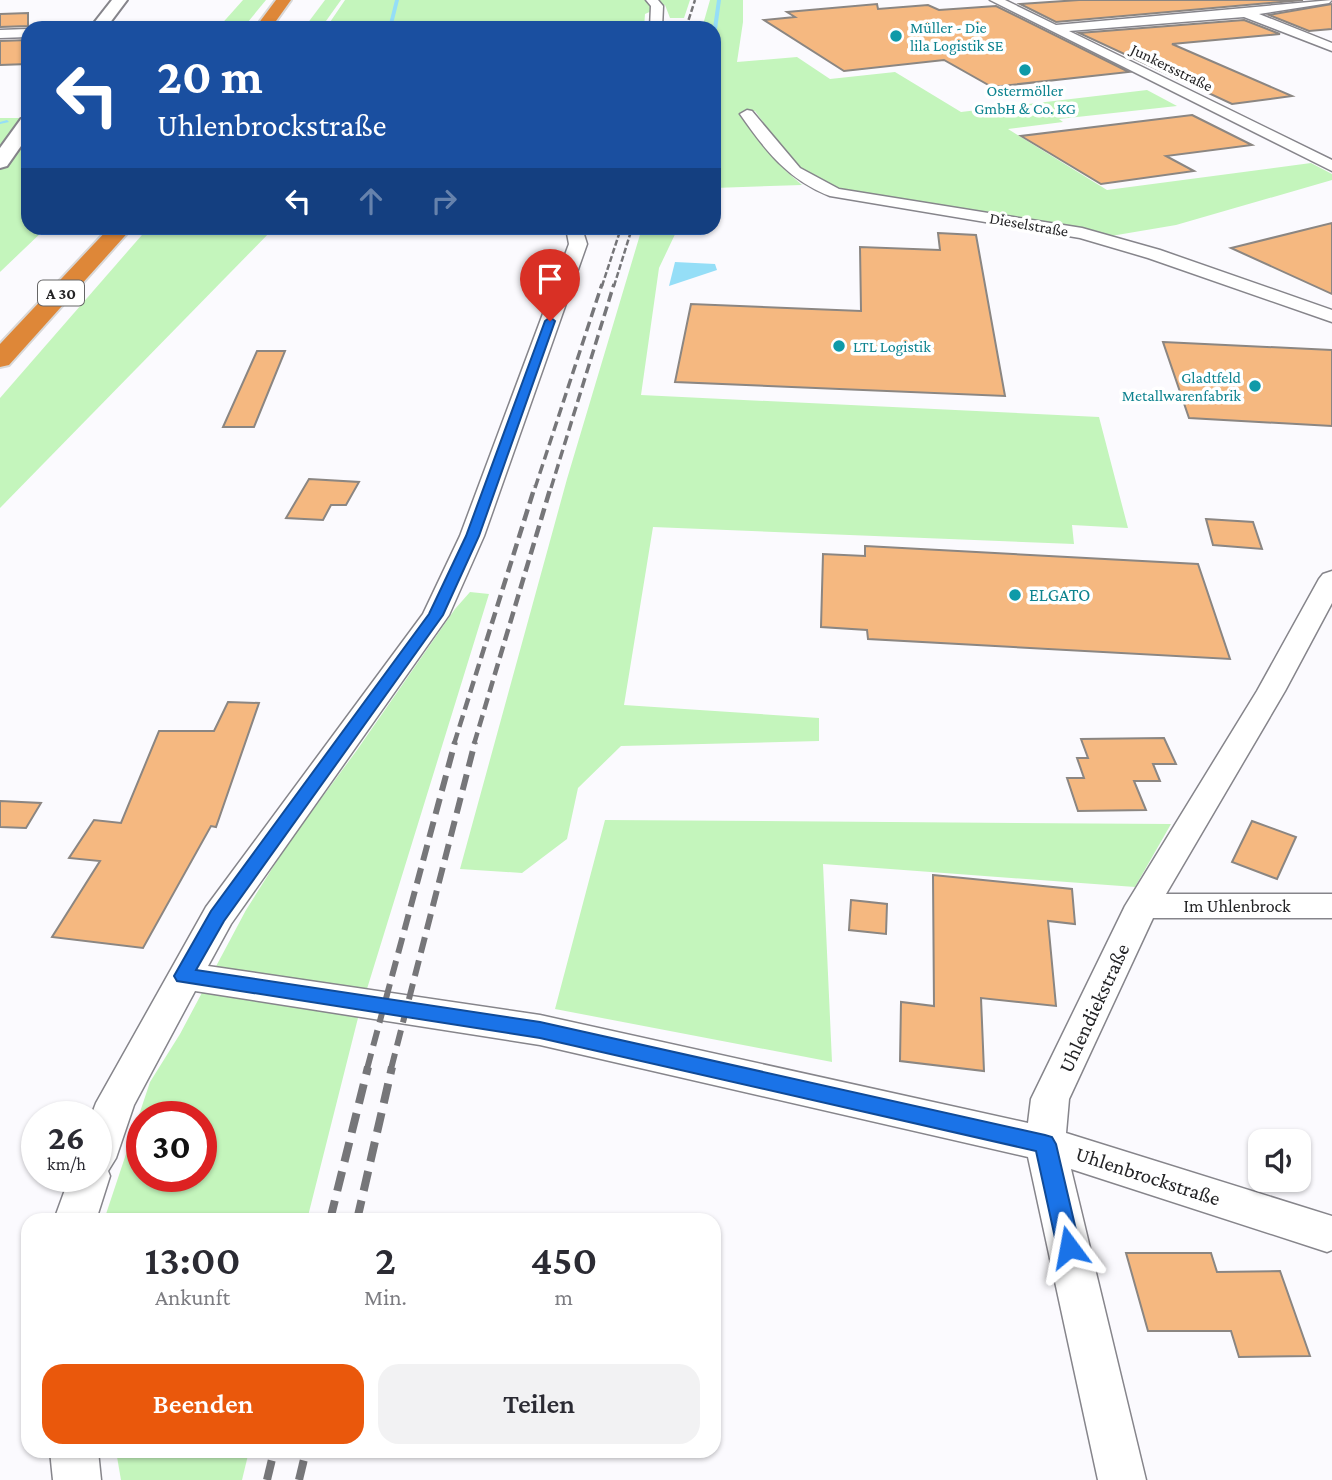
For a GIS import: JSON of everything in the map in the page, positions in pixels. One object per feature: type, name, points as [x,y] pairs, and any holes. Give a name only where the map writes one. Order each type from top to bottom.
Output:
[{"type":"highway","points":[[268,21],[284,0]]},
{"type":"highway","name":"A 30","points":[[0,359],[115,235]]},
{"type":"main road","points":[[104,21],[120,0]]},
{"type":"main road","points":[[0,162],[21,133]]},
{"type":"street","points":[[652,0],[657,6],[656,21]]},
{"type":"street","name":"Junkersstraße","points":[[996,0],[1332,166]]},
{"type":"street","points":[[1053,29],[1245,13],[1329,0]]},
{"type":"street","points":[[1245,13],[1332,47]]},
{"type":"street","points":[[0,34],[21,33]]},
{"type":"street","name":"Dieselstraße","points":[[747,114],[791,171],[820,188],[845,195],[1082,233],[1154,254],[1332,316]]},
{"type":"street","points":[[112,1112],[218,916],[436,615],[472,536],[578,244],[576,235]]},
{"type":"street","name":"Uhlendiekstraße","points":[[1122,1480],[1045,1144],[1050,1100],[1142,906],[1271,691],[1332,579]]},
{"type":"street","name":"Im Uhlenbrock","points":[[1142,906],[1332,905]]},
{"type":"street","name":"Uhlenbrockstraße","points":[[184,976],[540,1030],[1045,1144],[1327,1233]]},
{"type":"street","points":[[77,1213],[85,1192]]},
{"type":"street","points":[[75,1458],[77,1480]]},
{"type":"green space","points":[[243,0],[266,0],[249,21],[224,21]]},
{"type":"green space","points":[[325,0],[341,0],[326,21],[309,21]]},
{"type":"green space","points":[[345,0],[690,0],[684,18],[670,18],[665,5],[645,14],[644,21],[331,21]]},
{"type":"green space","points":[[710,0],[743,0],[743,22],[737,62],[797,57],[830,79],[895,72],[961,112],[1147,90],[1177,106],[1059,119],[1063,122],[1008,129],[1107,190],[1311,163],[1332,174],[1332,180],[1176,225],[1111,236],[1050,222],[862,194],[827,185],[797,169],[755,111],[743,114],[786,171],[802,185],[721,188],[721,21],[704,21]]},
{"type":"green space","points":[[0,118],[21,118],[21,235],[39,235],[0,272]]},
{"type":"green space","points":[[142,235],[267,235],[0,508],[0,398]]},
{"type":"green space","points":[[640,235],[675,235],[659,268],[641,395],[1099,417],[1128,528],[1072,525],[1074,544],[653,527],[624,705],[819,718],[819,741],[621,746],[578,788],[567,839],[522,873],[460,869],[567,479]]},
{"type":"green space","points":[[470,592],[489,594],[358,1018],[309,1213],[106,1213],[126,1154],[126,1192],[217,1192],[217,1101],[144,1101],[150,1082],[180,1034],[246,910],[287,845],[455,609]]},
{"type":"green space","points":[[605,820],[1171,824],[1135,887],[823,864],[832,1062],[555,1009]]},
{"type":"green space","points":[[117,1458],[247,1458],[242,1480],[121,1480]]},
{"type":"water","points":[[675,262],[715,264],[717,270],[669,286]]},
{"type":"building","points":[[1079,0],[1303,0],[1056,22],[1020,4]]},
{"type":"building","name":"Müller - Die lila Logistik SE","points":[[877,4],[878,9],[928,5],[939,10],[996,6],[1129,72],[992,87],[944,60],[844,71],[764,20],[795,17],[787,12]]},
{"type":"building","points":[[1332,4],[1332,29],[1309,31],[1269,15]]},
{"type":"building","points":[[28,13],[28,21],[21,21],[21,26],[0,27],[0,14]]},
{"type":"building","points":[[1244,20],[1280,34],[1172,44],[1292,96],[1232,104],[1079,33]]},
{"type":"building","points":[[21,40],[21,64],[0,65],[0,41]]},
{"type":"building","points":[[1192,115],[1252,145],[1166,156],[1194,171],[1101,184],[1021,136]]},
{"type":"building","points":[[1332,223],[1332,294],[1231,248]]},
{"type":"building","name":"LTL Logistik","points":[[938,233],[976,235],[1005,396],[675,382],[691,304],[861,311],[860,247],[940,250]]},
{"type":"building","name":"Gladtfeld Metallwarenfabrik","points":[[1163,342],[1332,350],[1332,426],[1189,418]]},
{"type":"building","points":[[257,351],[285,351],[254,427],[223,427]]},
{"type":"building","points":[[309,479],[359,482],[346,505],[331,505],[323,520],[286,518]]},
{"type":"building","points":[[1206,519],[1253,522],[1262,549],[1213,545]]},
{"type":"building","name":"ELGATO","points":[[865,546],[1198,564],[1230,659],[868,639],[867,630],[821,627],[823,554],[865,556]]},
{"type":"building","points":[[228,702],[259,703],[216,827],[211,826],[143,948],[52,937],[100,861],[69,858],[94,820],[121,823],[159,731],[214,731]]},
{"type":"building","points":[[1164,738],[1176,764],[1153,764],[1160,781],[1134,781],[1146,810],[1078,811],[1067,778],[1084,778],[1077,758],[1088,758],[1081,739]]},
{"type":"building","points":[[0,801],[41,803],[26,828],[0,827]]},
{"type":"building","points":[[1252,821],[1296,837],[1277,879],[1232,862]]},
{"type":"building","points":[[933,875],[1072,889],[1075,924],[1048,921],[1056,1006],[981,998],[984,1071],[900,1061],[901,1002],[934,1006]]},
{"type":"building","points":[[851,900],[887,904],[886,934],[849,930]]},
{"type":"building","points":[[1126,1253],[1211,1253],[1217,1272],[1280,1271],[1310,1356],[1239,1357],[1231,1331],[1148,1331]]},
{"type":"waterway","points":[[392,21],[397,0]]},
{"type":"waterway","points":[[716,21],[719,0]]},
{"type":"waterway","points":[[0,123],[7,121]]},
{"type":"railway","points":[[688,21],[695,0]]},
{"type":"railway","points":[[602,286],[619,235]]},
{"type":"railway","points":[[614,286],[630,235]]},
{"type":"railway","points":[[535,488],[602,284]]},
{"type":"railway","points":[[551,488],[614,284]]},
{"type":"railway","points":[[454,744],[535,486]]},
{"type":"railway","points":[[474,744],[551,486]]},
{"type":"railway","points":[[367,1069],[455,742]]},
{"type":"railway","points":[[391,1069],[475,742]]},
{"type":"railway","points":[[332,1213],[368,1067]]},
{"type":"railway","points":[[359,1213],[392,1067]]},
{"type":"railway","points":[[267,1480],[272,1458]]},
{"type":"railway","points":[[299,1480],[304,1458]]},
{"type":"place","name":"Müller - Die lila Logistik SE","points":[[896,36]]},
{"type":"place","name":"Ostermöller GmbH & Co. KG","points":[[1025,70]]},
{"type":"place","name":"LTL Logistik","points":[[839,346]]},
{"type":"place","name":"Gladtfeld Metallwarenfabrik","points":[[1255,386]]},
{"type":"place","name":"ELGATO","points":[[1015,595]]},
{"type":"route","points":[[550,321],[472,536],[436,615],[218,916],[184,976],[540,1030],[1045,1144],[1069,1247]]}]
